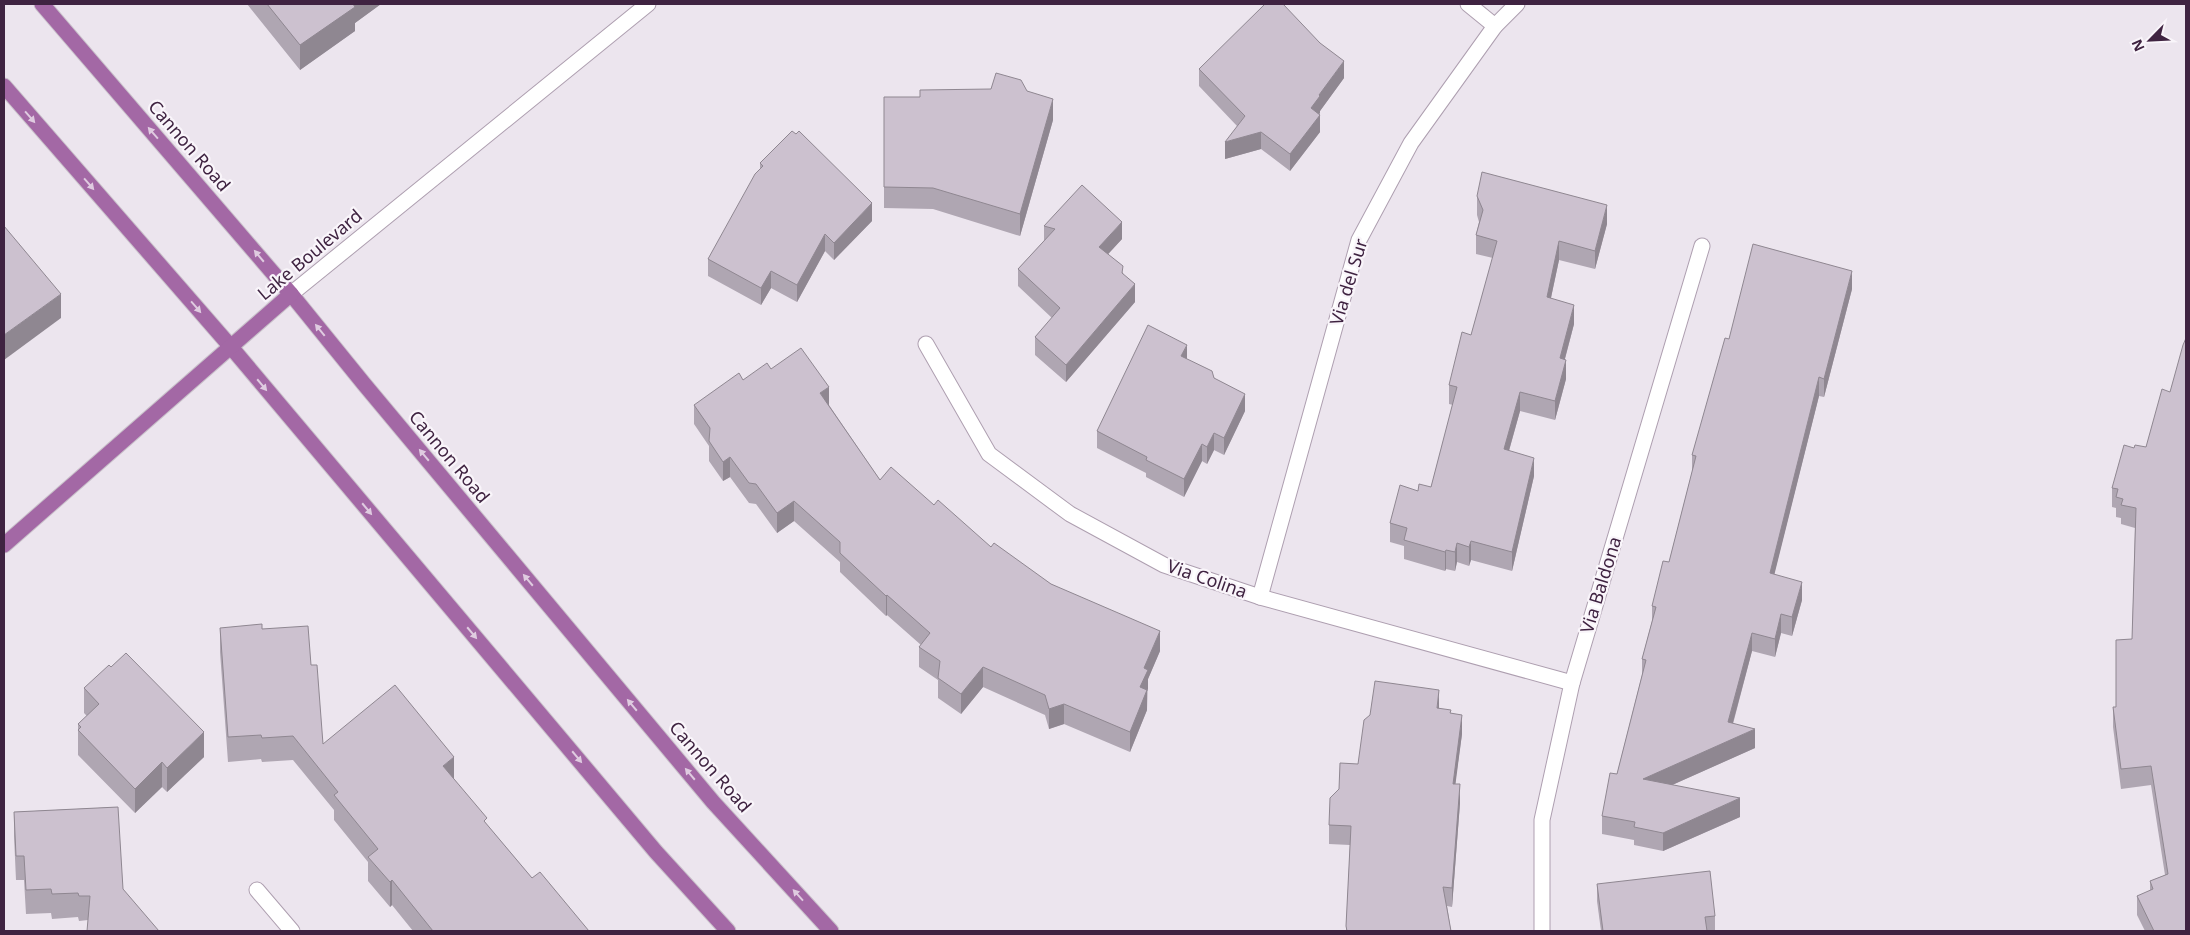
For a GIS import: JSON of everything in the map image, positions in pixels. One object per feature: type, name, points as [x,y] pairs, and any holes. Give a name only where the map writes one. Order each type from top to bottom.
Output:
[{"type":"main road","name":"Cannon Road","points":[[42,4],[291,294],[377,400],[713,802],[831,931]]},
{"type":"main road","points":[[4,86],[231,347],[656,852],[728,931]]},
{"type":"main road","name":"Lake Boulevard","points":[[4,545],[291,294]]},
{"type":"street","name":"Lake Boulevard","points":[[291,294],[648,4]]},
{"type":"street","points":[[1468,4],[1494,26]]},
{"type":"street","name":"Via del Sur","points":[[1260,597],[1359,240],[1411,143],[1494,26],[1517,4]]},
{"type":"street","name":"Via Baldona","points":[[1542,931],[1542,820],[1572,683],[1702,246]]},
{"type":"street","name":"Via Colina","points":[[926,344],[989,454],[1070,514],[1164,565],[1260,597],[1572,683]]},
{"type":"street","points":[[256,890],[292,931]]},
{"type":"building","points":[[267,4],[353,4],[355,7],[300,45]]},
{"type":"building","points":[[1265,4],[1283,4],[1320,43],[1344,61],[1311,108],[1320,115],[1290,154],[1261,132],[1225,142],[1245,116],[1199,69]]},
{"type":"building","points":[[996,73],[1021,80],[1027,91],[1053,99],[1020,214],[933,188],[884,187],[884,97],[920,97],[920,90],[991,89]]},
{"type":"building","points":[[792,131],[796,134],[799,131],[872,203],[834,243],[825,234],[797,285],[771,271],[761,288],[708,259],[755,174],[763,166],[760,163]]},
{"type":"building","points":[[1482,172],[1607,205],[1595,251],[1559,241],[1547,297],[1574,305],[1560,358],[1566,360],[1555,401],[1520,392],[1504,449],[1534,458],[1512,552],[1471,541],[1469,547],[1457,543],[1455,552],[1446,550],[1445,552],[1404,540],[1407,528],[1390,523],[1400,485],[1418,491],[1419,484],[1431,487],[1457,387],[1449,385],[1462,332],[1471,335],[1497,241],[1476,235],[1483,210],[1477,196]]},
{"type":"building","points":[[1082,185],[1122,222],[1099,247],[1123,266],[1122,273],[1135,284],[1066,365],[1035,337],[1060,308],[1018,269],[1055,229],[1044,226]]},
{"type":"building","points":[[4,226],[61,294],[4,335]]},
{"type":"building","points":[[1753,244],[1852,271],[1824,379],[1819,377],[1770,573],[1802,582],[1792,617],[1781,614],[1775,639],[1752,633],[1728,722],[1755,729],[1643,779],[1740,798],[1663,833],[1634,827],[1635,822],[1602,816],[1610,773],[1617,774],[1646,660],[1642,659],[1656,607],[1652,606],[1663,561],[1669,562],[1696,456],[1692,455],[1725,338],[1729,339]]},
{"type":"building","points":[[1148,325],[1187,345],[1181,356],[1212,371],[1214,378],[1245,394],[1224,438],[1214,433],[1207,447],[1202,444],[1184,479],[1146,460],[1147,457],[1097,431]]},
{"type":"building","points":[[2186,338],[2186,931],[2154,931],[2137,896],[2153,889],[2150,881],[2168,874],[2151,766],[2121,769],[2113,707],[2116,707],[2116,640],[2132,639],[2136,508],[2121,505],[2123,499],[2116,497],[2118,489],[2112,488],[2124,445],[2134,448],[2135,445],[2146,447],[2162,389],[2170,392]]},
{"type":"building","points":[[801,348],[829,387],[820,393],[880,480],[891,467],[934,505],[938,500],[991,547],[994,543],[1051,584],[1160,631],[1144,668],[1148,670],[1140,687],[1147,690],[1130,732],[1064,704],[1049,709],[1045,695],[983,667],[961,694],[938,678],[940,661],[919,647],[930,633],[886,596],[840,553],[840,542],[794,501],[777,513],[756,484],[749,483],[730,457],[723,462],[709,441],[710,428],[694,405],[739,373],[743,380],[767,363],[771,369]]},
{"type":"building","points":[[262,624],[262,629],[308,626],[311,665],[317,665],[323,744],[395,685],[454,757],[443,766],[487,818],[484,821],[532,878],[540,872],[589,931],[433,931],[392,880],[390,882],[368,857],[378,849],[334,795],[338,792],[293,736],[262,738],[261,735],[228,737],[220,628]]},
{"type":"building","points":[[126,653],[204,732],[167,768],[162,762],[135,789],[78,730],[81,727],[78,724],[99,704],[84,688],[109,665],[111,667]]},
{"type":"building","points":[[1375,681],[1439,690],[1437,708],[1451,710],[1450,713],[1462,715],[1453,784],[1460,784],[1452,888],[1443,887],[1451,931],[1347,931],[1351,826],[1329,825],[1330,798],[1339,789],[1340,763],[1358,764],[1364,720],[1370,715]]},
{"type":"building","points":[[118,807],[123,889],[159,931],[87,931],[90,896],[79,896],[78,893],[52,894],[51,889],[26,890],[24,856],[16,856],[14,812]]},
{"type":"building","points":[[1710,871],[1715,916],[1705,917],[1707,931],[1603,931],[1597,884]]}]
